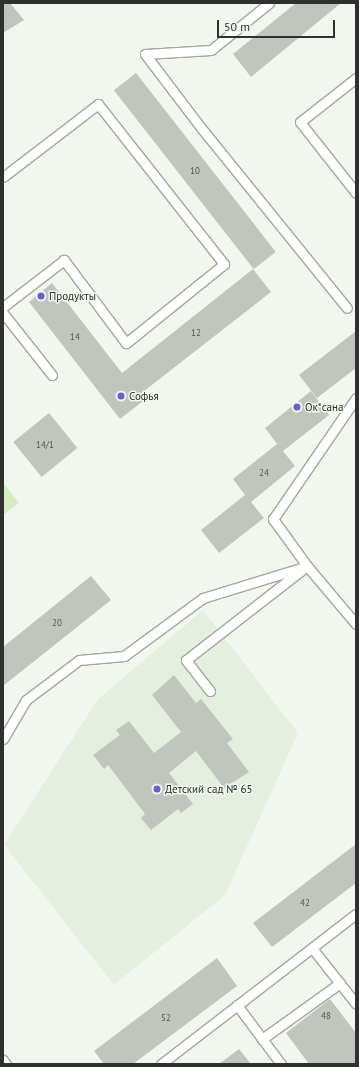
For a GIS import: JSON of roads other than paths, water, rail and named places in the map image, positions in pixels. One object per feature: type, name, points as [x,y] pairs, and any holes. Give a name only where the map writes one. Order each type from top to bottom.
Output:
[{"type":"lane","points":[[268,3],[211,50],[145,54],[202,129],[348,308]]},
{"type":"lane","points":[[356,78],[300,122],[356,193]]},
{"type":"lane","points":[[3,177],[98,104],[224,264],[126,343],[64,260],[3,307]]},
{"type":"lane","points":[[3,313],[52,375]]},
{"type":"lane","points":[[356,398],[273,519],[307,566],[356,624]]},
{"type":"lane","points":[[210,692],[186,660],[307,566]]},
{"type":"lane","points":[[3,738],[26,700],[79,660],[124,656],[203,598],[307,566]]},
{"type":"lane","points":[[161,1064],[356,914]]},
{"type":"lane","points":[[312,948],[356,1004]]},
{"type":"lane","points":[[262,1039],[340,983]]},
{"type":"lane","points":[[237,1005],[281,1064]]},
{"type":"lane","points":[[3,1060],[6,1064]]},
{"type":"place","name":"Продукты","points":[[41,296]]},
{"type":"place","name":"Софья","points":[[121,396]]},
{"type":"place","name":"Ок*сана","points":[[297,407]]},
{"type":"place","name":"Детский сад № 65","points":[[157,789]]}]
